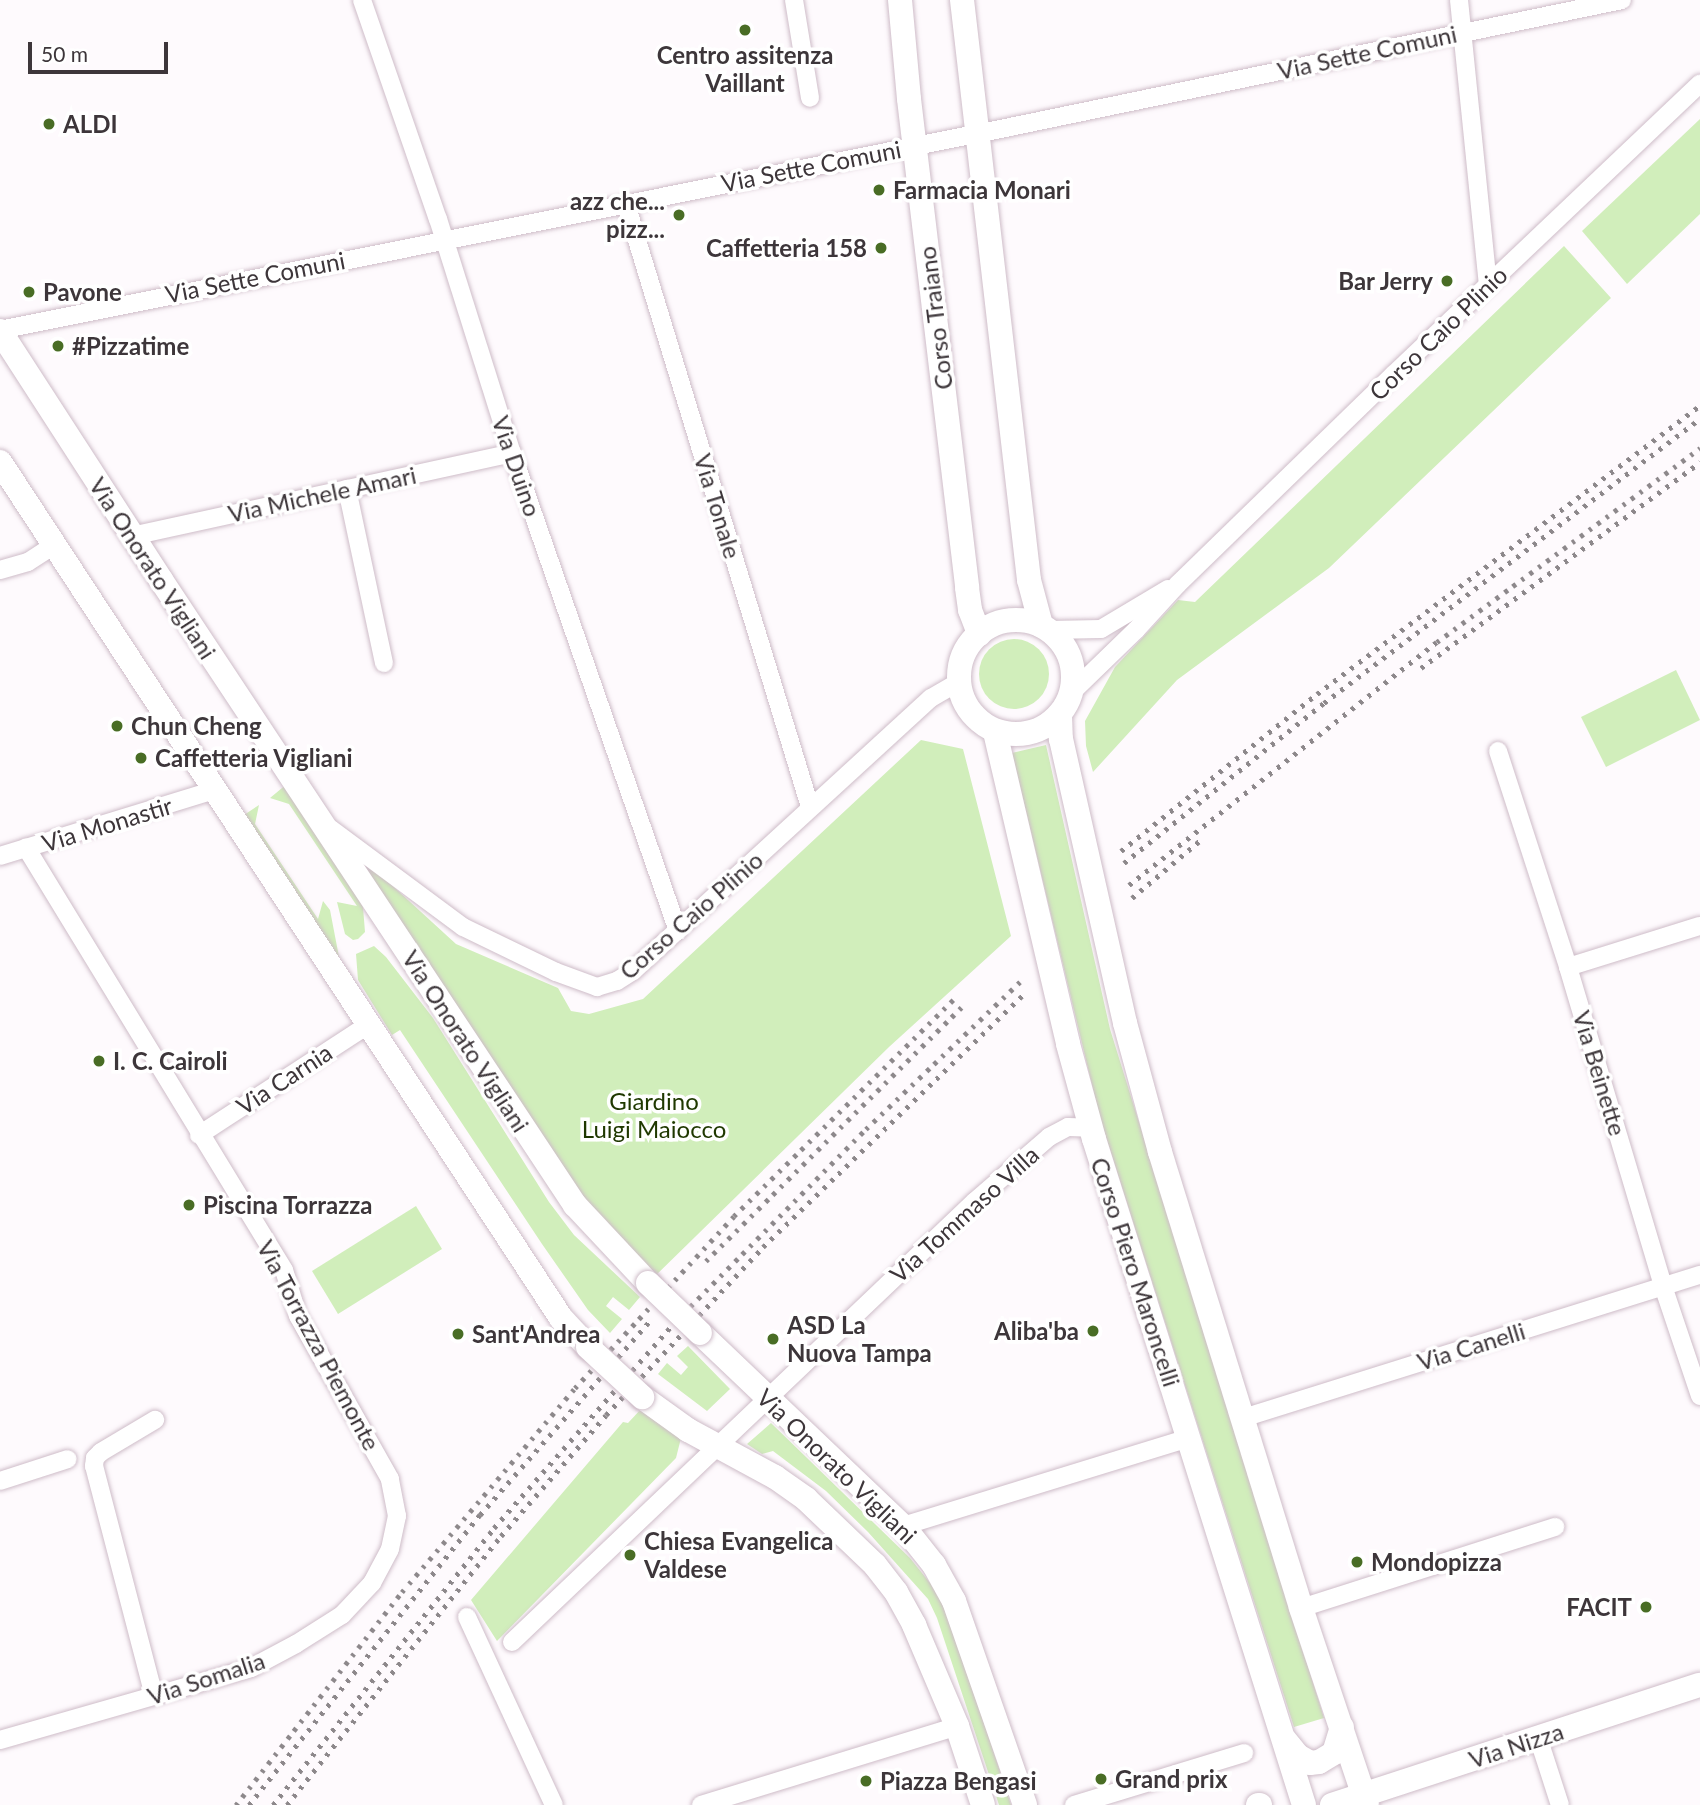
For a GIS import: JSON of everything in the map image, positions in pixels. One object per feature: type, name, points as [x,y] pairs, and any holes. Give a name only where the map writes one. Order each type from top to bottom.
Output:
[{"type":"main road","name":"Corso Traiano","points":[[900,0],[967,588],[970,610],[979,634]]},
{"type":"main road","points":[[962,0],[1029,580],[1046,628],[1072,662],[1072,692],[1060,715],[1034,732],[1021,735],[995,732],[972,714],[959,682],[961,654],[979,634],[1013,621],[1046,628]]},
{"type":"main road","name":"Via Onorato Vigliani","points":[[0,330],[132,536],[575,1205],[648,1283],[903,1526],[934,1565],[954,1601],[1025,1805]]},
{"type":"main road","name":"Via Onorato Vigliani","points":[[0,462],[561,1318],[642,1397],[688,1430],[775,1477],[806,1499],[875,1565],[896,1592],[914,1625],[957,1726]]},
{"type":"main road","points":[[1060,715],[1061,739],[1125,1023],[1160,1152],[1301,1608],[1366,1800]]},
{"type":"main road","name":"Corso Piero Maroncelli","points":[[995,732],[1068,1044],[1091,1128],[1304,1805]]},
{"type":"main road","name":"Via Nizza","points":[[1332,1805],[1366,1800],[1538,1737],[1700,1685]]},
{"type":"main road","points":[[957,1726],[982,1805]]},
{"type":"main road","points":[[1283,1737],[1298,1756],[1310,1763],[1319,1762],[1334,1753],[1342,1727]]},
{"type":"street","name":"Via Duino","points":[[362,0],[444,239],[512,453],[678,931]]},
{"type":"street","points":[[794,0],[810,98]]},
{"type":"street","points":[[1459,0],[1488,286]]},
{"type":"street","name":"Via Sette Comuni","points":[[0,330],[915,146],[1622,0]]},
{"type":"street","name":"Corso Caio Plinio","points":[[1072,692],[1136,630],[1178,584],[1700,84]]},
{"type":"street","name":"Via Tonale","points":[[626,204],[810,807]]},
{"type":"street","name":"Via Michele Amari","points":[[132,536],[512,453]]},
{"type":"street","points":[[346,489],[384,663]]},
{"type":"street","points":[[0,570],[28,562],[53,546]]},
{"type":"street","name":"Corso Caio Plinio","points":[[1046,628],[1101,629],[1178,584]]},
{"type":"street","name":"Corso Caio Plinio","points":[[324,823],[463,927],[556,972],[597,987],[617,981],[633,971],[931,698],[959,682]]},
{"type":"street","name":"Via Beinette","points":[[1498,751],[1568,967],[1664,1286],[1700,1395]]},
{"type":"street","name":"Via Monastir","points":[[0,856],[214,790]]},
{"type":"street","name":"Via Torrazza Piemonte","points":[[26,848],[199,1135],[284,1270],[298,1316],[390,1479],[397,1516],[383,1565]]},
{"type":"street","points":[[1568,967],[1700,926]]},
{"type":"street","name":"Via Carnia","points":[[199,1135],[369,1024]]},
{"type":"street","name":"Via Tommaso Villa","points":[[512,1642],[974,1202],[1049,1137],[1068,1127],[1091,1128]]},
{"type":"street","name":"Via Canelli","points":[[1243,1418],[1700,1275]]},
{"type":"street","points":[[154,1696],[94,1466],[95,1458],[101,1452],[155,1420]]},
{"type":"street","points":[[903,1526],[1189,1438]]},
{"type":"street","points":[[0,1481],[68,1459]]},
{"type":"street","points":[[1301,1608],[1555,1527]]},
{"type":"street","name":"Via Somalia","points":[[0,1740],[251,1668],[342,1615],[372,1583],[383,1565]]},
{"type":"street","points":[[467,1617],[554,1805]]},
{"type":"street","points":[[701,1805],[957,1726]]},
{"type":"street","points":[[1538,1737],[1560,1805]]},
{"type":"street","points":[[1083,1804],[1244,1753]]},
{"type":"green space","points":[[1700,119],[1700,214],[1627,284],[1582,231]]},
{"type":"green space","points":[[1564,246],[1611,298],[1329,568],[1177,680],[1093,772],[1086,746],[1085,721],[1115,667],[1178,600],[1195,602]]},
{"type":"green space","points":[[1014,639],[1039,649],[1049,674],[1039,699],[1014,709],[989,699],[979,674],[989,649]]},
{"type":"green space","points":[[1676,670],[1700,720],[1606,767],[1581,717]]},
{"type":"green space","name":"Giardino Luigi Maiocco","points":[[921,740],[963,749],[1011,936],[889,1047],[648,1283],[615,1250],[324,823],[456,944],[558,988],[571,1011],[589,1014],[643,999]]},
{"type":"green space","points":[[1046,745],[1110,1029],[1324,1718],[1294,1727],[1100,1118],[1012,753]]},
{"type":"green space","points":[[288,783],[363,907],[365,932],[358,939],[353,940],[345,934],[337,902],[357,906],[289,804],[270,798]]},
{"type":"green space","points":[[259,805],[255,824],[318,919],[323,901],[330,910],[339,957],[241,817]]},
{"type":"green space","points":[[374,946],[386,957],[433,1018],[549,1202],[574,1235],[640,1297],[629,1310],[613,1297],[606,1306],[622,1319],[610,1333],[588,1310],[542,1244],[400,1030],[392,1035],[358,980],[356,954]]},
{"type":"green space","points":[[416,1206],[442,1249],[338,1314],[312,1271]]},
{"type":"green space","points":[[688,1346],[730,1389],[707,1411],[658,1374],[667,1363],[681,1375],[688,1367],[677,1356]]},
{"type":"green space","points":[[642,1408],[681,1438],[676,1458],[497,1641],[471,1600],[623,1422],[628,1423]]},
{"type":"green space","points":[[771,1423],[910,1558],[934,1588],[948,1613],[1011,1805],[999,1805],[937,1618],[928,1599],[868,1532],[826,1491],[773,1451],[762,1454],[747,1444]]},
{"type":"railway","points":[[1121,851],[1317,694],[1700,405]]},
{"type":"railway","points":[[1124,863],[1324,703],[1700,419]]},
{"type":"railway","points":[[1129,885],[1437,642],[1700,448]]},
{"type":"railway","points":[[1421,668],[1700,462]]},
{"type":"railway","points":[[1132,898],[1203,838]]},
{"type":"railway","points":[[273,1805],[494,1528],[676,1321],[866,1129],[1021,981]]},
{"type":"railway","points":[[287,1805],[501,1536],[606,1415],[763,1247],[1023,995]]},
{"type":"railway","points":[[236,1805],[402,1592],[575,1388],[734,1216],[954,999]]},
{"type":"railway","points":[[706,1261],[962,1007]]},
{"type":"railway","points":[[249,1805],[480,1515],[649,1322]]},
{"type":"place","name":"Centro assitenza Vaillant","points":[[745,30]]},
{"type":"place","name":"ALDI","points":[[49,124]]},
{"type":"place","name":"Farmacia Monari","points":[[879,190]]},
{"type":"place","name":"azz che... pizz...","points":[[679,215]]},
{"type":"place","name":"Caffetteria 158","points":[[881,248]]},
{"type":"place","name":"Bar Jerry","points":[[1447,281]]},
{"type":"place","name":"Pavone","points":[[29,292]]},
{"type":"place","name":"#Pizzatime","points":[[58,346]]},
{"type":"place","name":"Chun Cheng","points":[[117,726]]},
{"type":"place","name":"Caffetteria Vigliani","points":[[141,758]]},
{"type":"place","name":"I. C. Cairoli","points":[[99,1061]]},
{"type":"place","name":"Piscina Torrazza","points":[[189,1205]]},
{"type":"place","name":"Aliba'ba","points":[[1093,1331]]},
{"type":"place","name":"Sant'Andrea","points":[[458,1334]]},
{"type":"place","name":"ASD La Nuova Tampa","points":[[773,1339]]},
{"type":"place","name":"Chiesa Evangelica Valdese","points":[[630,1555]]},
{"type":"place","name":"Mondopizza","points":[[1357,1562]]},
{"type":"place","name":"FACIT","points":[[1646,1607]]},
{"type":"place","name":"Grand prix","points":[[1101,1779]]},
{"type":"place","name":"Piazza Bengasi","points":[[866,1781]]}]
